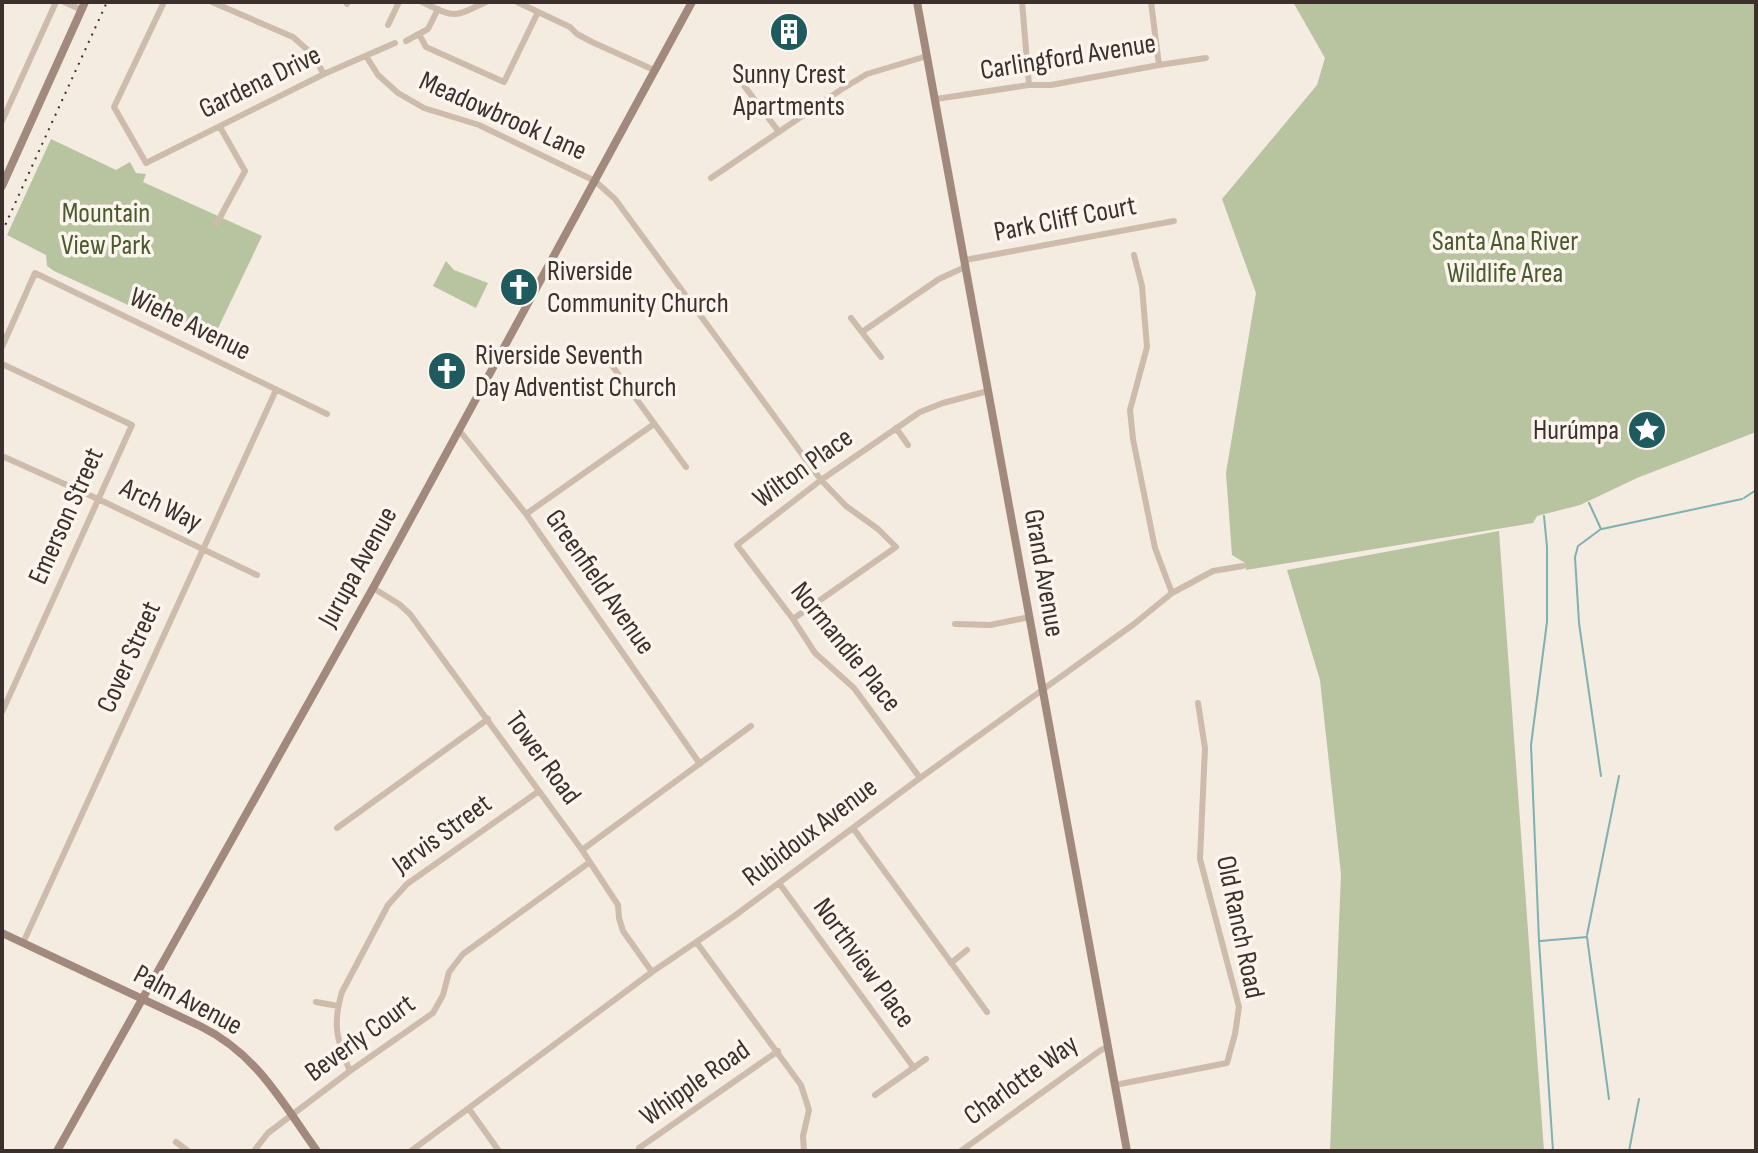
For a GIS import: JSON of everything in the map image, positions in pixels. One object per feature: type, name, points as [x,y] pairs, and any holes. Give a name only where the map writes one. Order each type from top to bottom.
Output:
[{"type":"street","points":[[2,121],[56,2]]},
{"type":"street","points":[[2,186],[84,6],[64,2]]},
{"type":"street","name":"Gardena Drive","points":[[164,2],[114,107],[146,163],[324,74],[395,43]]},
{"type":"street","points":[[212,2],[293,37],[311,53],[324,74]]},
{"type":"street","points":[[388,25],[399,2]]},
{"type":"street","points":[[422,2],[451,15],[486,2]]},
{"type":"street","points":[[517,2],[654,70]]},
{"type":"street","name":"Jurupa Avenue","points":[[57,1151],[373,588],[692,2]]},
{"type":"street","name":"Grand Avenue","points":[[917,2],[1127,1151]]},
{"type":"street","points":[[1022,2],[1029,85]]},
{"type":"street","points":[[1151,2],[1159,65]]},
{"type":"street","points":[[406,41],[428,29],[438,9]]},
{"type":"street","points":[[419,34],[426,47],[504,82],[538,12]]},
{"type":"street","name":"Meadowbrook Lane","points":[[366,56],[378,75],[398,93],[424,108],[479,125],[595,181],[615,199],[821,480],[846,506],[878,529],[896,547],[793,619]]},
{"type":"street","points":[[711,178],[867,74],[927,56]]},
{"type":"street","name":"Carlingford Avenue","points":[[936,99],[1029,85],[1051,85],[1206,58]]},
{"type":"street","points":[[736,75],[779,132]]},
{"type":"street","points":[[217,223],[245,171],[220,127]]},
{"type":"street","name":"Park Cliff Court","points":[[862,332],[965,264],[1174,221]]},
{"type":"street","points":[[1134,255],[1142,286],[1147,347],[1130,410],[1133,439],[1155,548],[1172,593]]},
{"type":"street","name":"Wiehe Avenue","points":[[2,347],[35,273],[327,414]]},
{"type":"street","points":[[851,318],[881,357]]},
{"type":"street","points":[[605,356],[686,467]]},
{"type":"street","name":"Emerson Street","points":[[2,364],[132,425],[2,712]]},
{"type":"street","name":"Cover Street","points":[[23,943],[276,390]]},
{"type":"street","name":"Wilton Place","points":[[737,545],[821,480],[920,412],[988,391]]},
{"type":"street","points":[[526,514],[654,424]]},
{"type":"street","name":"Wilton Place","points":[[896,428],[908,445]]},
{"type":"street","name":"Greenfield Avenue","points":[[459,430],[526,514],[700,764]]},
{"type":"street","name":"Arch Way","points":[[2,456],[257,575]]},
{"type":"street","name":"Normandie Place","points":[[737,545],[815,653],[854,688],[920,778]]},
{"type":"street","name":"Rubidoux Avenue","points":[[411,1151],[652,972],[697,943],[1134,624],[1172,593],[1213,571],[1243,566]]},
{"type":"street","name":"Tower Road","points":[[373,588],[410,614],[488,719],[618,905],[623,931],[652,972]]},
{"type":"street","points":[[955,624],[990,625],[1030,617]]},
{"type":"street","name":"Old Ranch Road","points":[[1115,1085],[1227,1063],[1235,1034],[1239,1007],[1200,859],[1205,748],[1198,703]]},
{"type":"street","points":[[337,828],[488,719]]},
{"type":"street","points":[[582,850],[751,726]]},
{"type":"street","name":"Jarvis Street","points":[[350,1071],[335,1031],[338,1006],[342,992],[388,905],[407,884],[539,791]]},
{"type":"street","points":[[853,828],[987,1012]]},
{"type":"street","name":"Beverly Court","points":[[254,1151],[268,1133],[433,1013],[443,995],[449,972],[463,954],[590,862]]},
{"type":"street","name":"Northview Place","points":[[779,883],[914,1068]]},
{"type":"street","name":"Palm Avenue","points":[[2,933],[230,1043],[255,1066],[317,1151]]},
{"type":"street","points":[[697,943],[801,1085],[809,1110],[803,1136],[804,1151]]},
{"type":"street","points":[[951,963],[967,950]]},
{"type":"street","points":[[316,1002],[338,1006]]},
{"type":"street","name":"Charlotte Way","points":[[961,1151],[1108,1047]]},
{"type":"street","name":"Whipple Road","points":[[641,1151],[639,1148],[778,1051]]},
{"type":"street","points":[[875,1095],[926,1059]]},
{"type":"street","points":[[469,1109],[499,1151]]},
{"type":"street","points":[[176,1142],[188,1151]]},
{"type":"green space","name":"Santa Ana River Wildlife Area","points":[[1293,2],[1756,2],[1756,432],[1637,478],[1580,505],[1537,516],[1533,523],[1246,570],[1245,563],[1232,555],[1226,473],[1256,293],[1222,199],[1317,85],[1325,58]]},
{"type":"green space","name":"Mountain View Park","points":[[51,139],[116,170],[130,162],[136,173],[146,174],[143,182],[262,236],[211,343],[54,271],[47,266],[46,255],[7,235]]},
{"type":"green space","points":[[446,261],[454,270],[488,283],[476,308],[433,286]]},
{"type":"green space","points":[[1499,531],[1544,1151],[1330,1151],[1341,874],[1320,680],[1287,570]]},
{"type":"waterway","points":[[1744,498],[1756,490]]},
{"type":"waterway","points":[[1602,529],[1742,499]]},
{"type":"waterway","points":[[1589,503],[1601,529],[1578,546],[1575,557],[1579,623],[1601,776]]},
{"type":"waterway","points":[[1544,516],[1547,622],[1531,745],[1539,941],[1553,1151]]},
{"type":"waterway","points":[[1587,935],[1619,776]]},
{"type":"waterway","points":[[1540,941],[1587,937],[1609,1099]]},
{"type":"waterway","points":[[1629,1151],[1639,1099]]},
{"type":"railway","points":[[2,232],[107,2]]},
{"type":"place","name":"Sunny Crest Apartments","points":[[789,32]]},
{"type":"place","name":"Riverside Community Church","points":[[519,287]]},
{"type":"place","name":"Riverside Seventh Day Adventist Church","points":[[447,371]]},
{"type":"place","name":"Hurúmpa","points":[[1647,430]]}]
